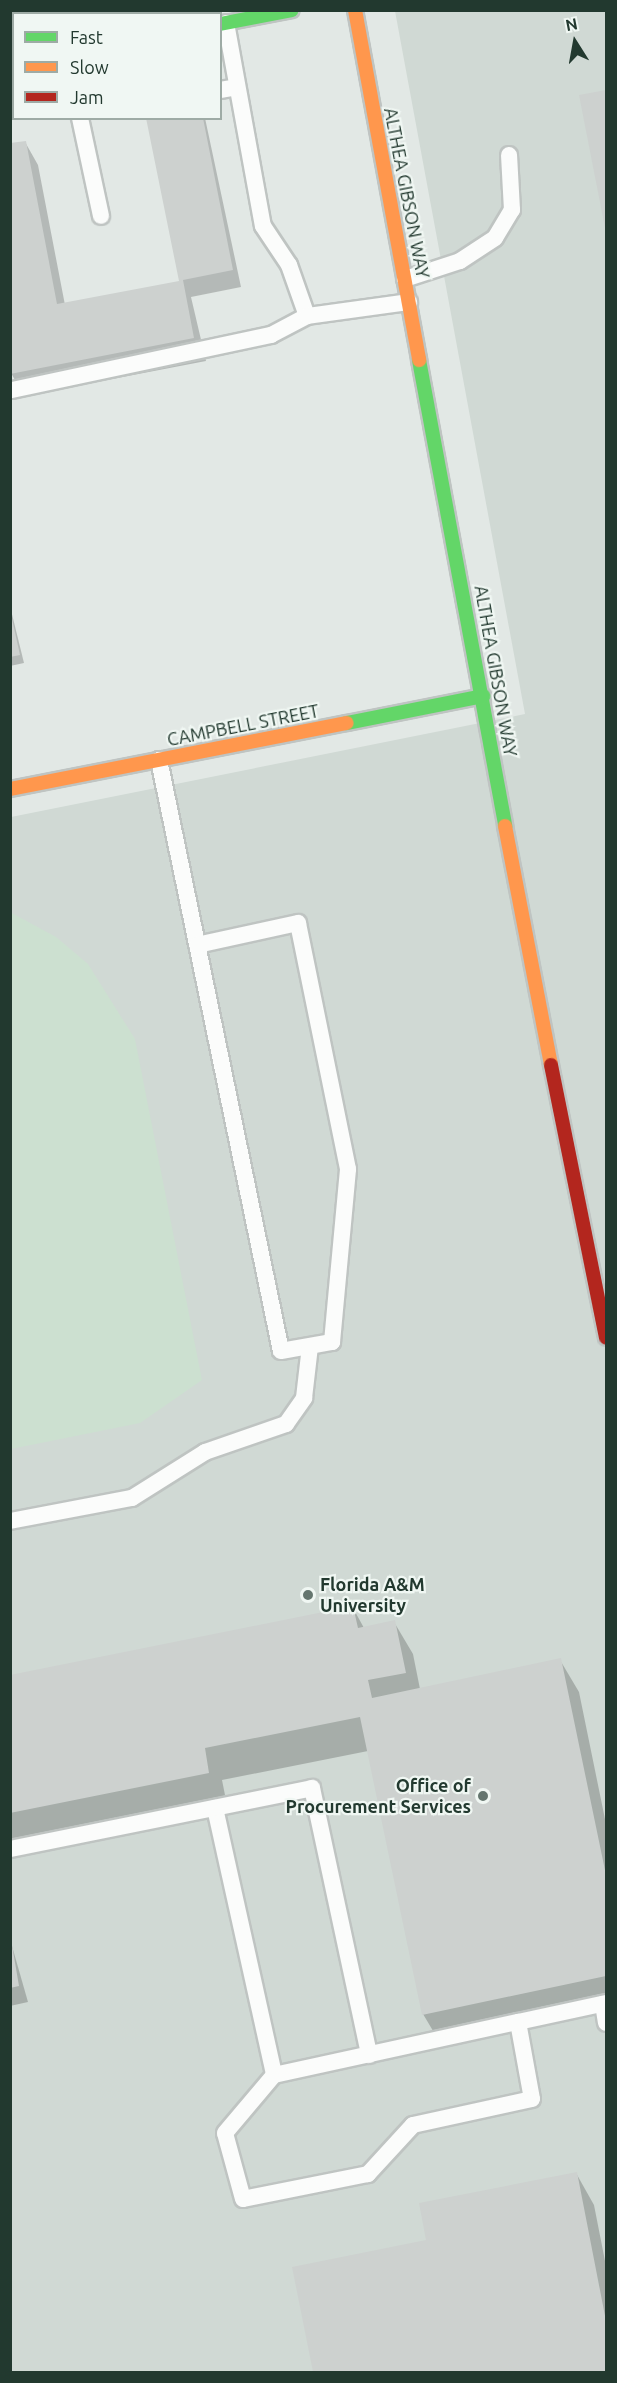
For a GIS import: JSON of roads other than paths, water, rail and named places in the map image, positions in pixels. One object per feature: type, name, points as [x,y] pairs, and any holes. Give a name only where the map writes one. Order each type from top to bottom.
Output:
[{"type":"street","points":[[223,24],[292,10]]},
{"type":"street","name":"ALTHEA GIBSON WAY","points":[[355,10],[606,1337]]},
{"type":"street","name":"CAMPBELL STREET","points":[[10,789],[483,696]]},
{"type":"lane","points":[[223,24],[263,226],[289,265],[307,316]]},
{"type":"lane","points":[[222,90],[237,87]]},
{"type":"lane","points":[[81,120],[100,216]]},
{"type":"lane","points":[[405,279],[460,261],[495,238],[512,210],[509,155]]},
{"type":"lane","points":[[12,390],[271,335],[307,316],[409,302]]},
{"type":"lane","points":[[159,760],[197,945],[281,1351],[332,1342],[348,1169],[298,923],[197,945]]},
{"type":"lane","points":[[10,1521],[132,1498],[205,1452],[286,1424],[304,1398],[310,1346]]},
{"type":"lane","points":[[10,1849],[312,1788],[369,2055]]},
{"type":"lane","points":[[215,1808],[274,2075]]},
{"type":"lane","points":[[518,2022],[532,2100],[413,2125],[368,2174],[243,2199],[225,2133],[274,2075],[605,2003],[606,2022]]},
{"type":"place","name":"Florida A&M University","points":[[308,1595]]},
{"type":"place","name":"Office of Procurement Services","points":[[483,1796]]}]
